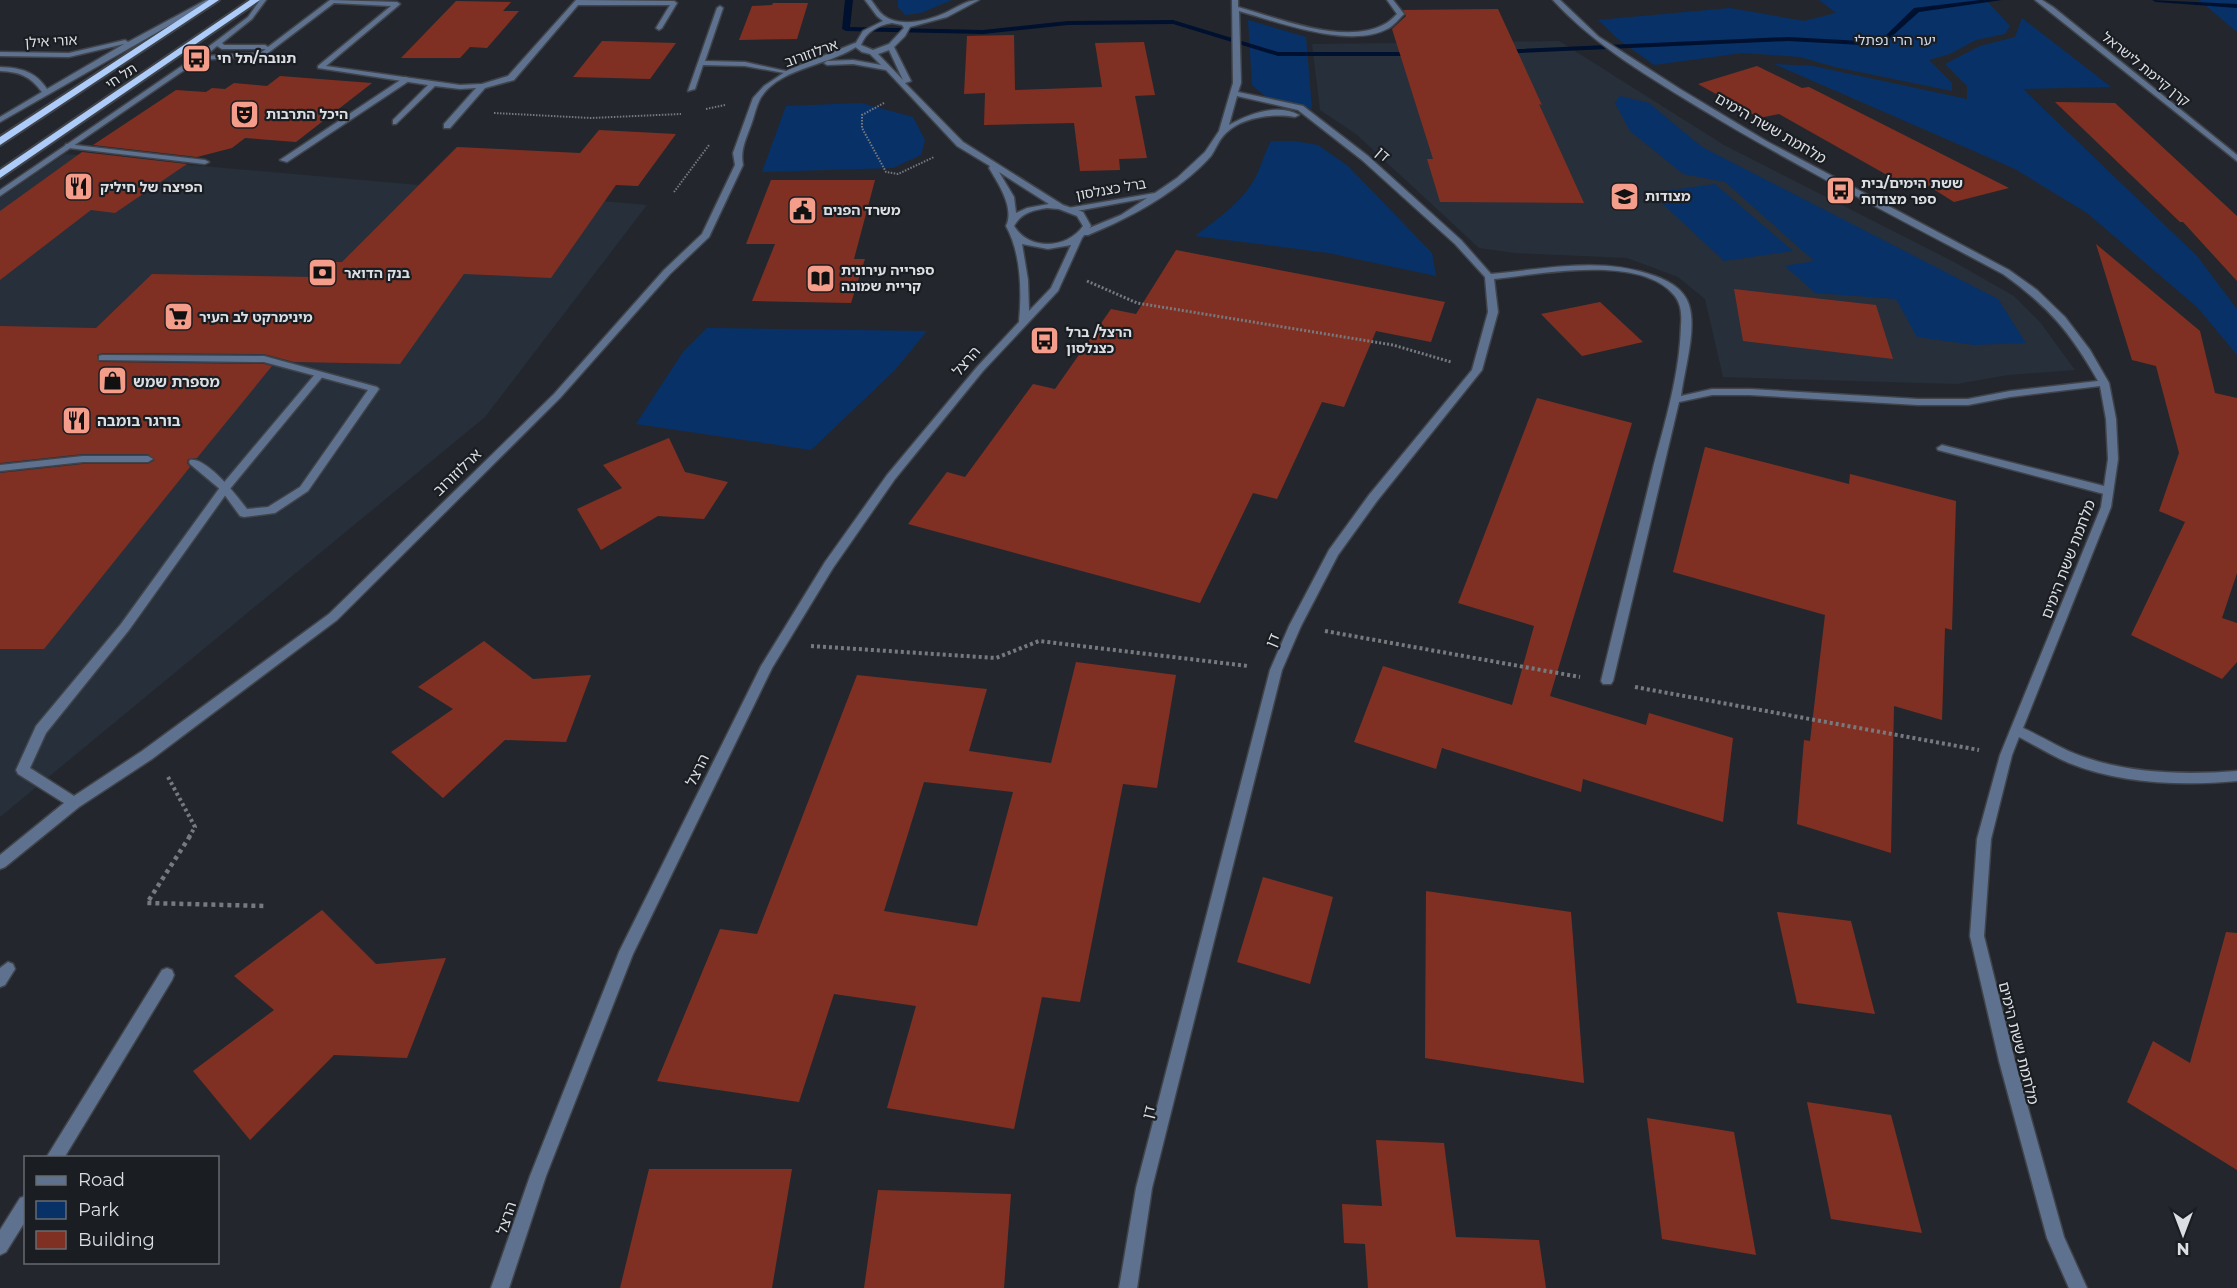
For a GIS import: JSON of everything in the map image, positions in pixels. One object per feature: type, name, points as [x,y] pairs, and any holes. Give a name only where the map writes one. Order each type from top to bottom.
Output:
[{"type":"highway","name":"תל חי","points":[[0,142],[213,0]]},
{"type":"highway","name":"תל חי","points":[[0,175],[256,0]]},
{"type":"street","points":[[0,120],[138,39],[213,0]]},
{"type":"street","points":[[0,194],[197,58],[250,18],[263,0]]},
{"type":"street","points":[[867,0],[873,26]]},
{"type":"street","points":[[867,0],[879,15],[889,22],[906,26],[945,16],[976,0]]},
{"type":"street","points":[[1235,4],[1335,34],[1354,34],[1394,23],[1401,14],[1390,0]]},
{"type":"street","name":"מלחמת ששת הימים","points":[[1556,0],[1597,38],[1736,127],[2006,272],[2034,292],[2062,320],[2085,350],[2104,383],[2111,419],[2113,459],[2106,507],[2006,755],[1984,839],[1977,936],[2007,1061],[2056,1238],[2078,1288]]},
{"type":"street","name":"קרן קיימת לישראל","points":[[2038,0],[2051,8],[2237,159]]},
{"type":"street","points":[[197,58],[262,55],[333,2],[397,4],[320,66],[460,87],[482,86],[511,78],[578,1],[674,3],[659,28]]},
{"type":"street","name":"ברל כצנלסון","points":[[1016,238],[1024,242],[1046,246],[1058,245],[1124,217],[1180,180],[1208,154],[1223,130],[1233,93],[1238,64],[1235,4]]},
{"type":"street","points":[[691,89],[720,8]]},
{"type":"street","points":[[889,22],[873,26],[857,44],[859,49],[869,51],[890,69],[960,144],[1060,207],[1071,210],[1086,220],[1087,226],[1082,235]]},
{"type":"street","points":[[906,26],[906,31],[891,48],[916,98]]},
{"type":"street","name":"אורי אילן","points":[[0,54],[69,55],[138,39]]},
{"type":"street","points":[[217,42],[222,47],[240,48],[275,45]]},
{"type":"street","name":"ארלוזורוב","points":[[0,864],[74,803],[147,755],[333,616],[557,396],[667,272],[706,235],[739,165],[737,153],[757,99],[769,86],[788,73],[857,44]]},
{"type":"street","name":"ארלוזורוב","points":[[769,86],[827,63],[869,51],[891,48]]},
{"type":"street","points":[[827,63],[853,62],[890,69]]},
{"type":"street","points":[[700,63],[745,64],[788,73]]},
{"type":"street","name":"אורי אילן","points":[[0,69],[30,73],[38,80],[45,92]]},
{"type":"street","points":[[284,160],[408,79]]},
{"type":"street","points":[[396,122],[434,83]]},
{"type":"street","points":[[447,126],[482,86]]},
{"type":"street","name":"דן","points":[[1128,1288],[1144,1188],[1276,669],[1295,626],[1333,553],[1373,498],[1477,370],[1493,312],[1489,277],[1450,234],[1365,158],[1300,108],[1233,93]]},
{"type":"street","name":"דן","points":[[1223,130],[1242,119],[1261,113],[1285,112],[1319,123]]},
{"type":"street","points":[[69,146],[205,162]]},
{"type":"street","points":[[993,166],[1010,197],[1012,220],[1010,226],[1016,238],[1024,273],[1026,301],[1024,322]]},
{"type":"street","name":"ברל כצנלסון","points":[[1071,210],[1156,194]]},
{"type":"street","points":[[1012,220],[1017,215],[1035,208],[1060,207]]},
{"type":"street","name":"הרצל","points":[[500,1288],[537,1176],[626,952],[780,644],[829,566],[891,477],[980,369],[1055,289],[1082,235]]},
{"type":"street","points":[[1489,277],[1592,266],[1636,272],[1666,282],[1684,301],[1687,318],[1675,400],[1607,681]]},
{"type":"street","points":[[102,358],[264,359],[374,389],[304,489],[271,510],[244,513],[225,488],[194,462]]},
{"type":"street","points":[[74,803],[23,770],[41,730],[125,627],[225,488],[319,375]]},
{"type":"street","points":[[1675,400],[1712,392],[1750,392],[1918,402],[1968,402],[2010,394],[2104,383]]},
{"type":"street","points":[[1942,448],[2108,491]]},
{"type":"street","points":[[0,468],[83,459],[148,459]]},
{"type":"street","points":[[2016,730],[2082,762],[2148,776],[2217,778],[2237,776]]},
{"type":"street","points":[[55,1156],[167,975]]},
{"type":"street","points":[[0,1246],[24,1207]]},
{"type":"path","points":[[888,100],[862,114],[862,128],[886,172],[898,174],[934,158]]},
{"type":"path","points":[[697,111],[728,104]]},
{"type":"path","points":[[460,111],[591,118],[687,113]]},
{"type":"path","points":[[674,192],[712,141]]},
{"type":"path","points":[[1065,272],[1137,303],[1393,345],[1477,370]]},
{"type":"path","points":[[1295,626],[2006,755]]},
{"type":"path","points":[[780,644],[996,658],[1039,641],[1276,669]]},
{"type":"path","points":[[166,774],[195,827],[147,903],[266,906]]},
{"type":"shaded area","name":"מצודות","points":[[1559,41],[1724,145],[1954,262],[2014,296],[2040,322],[2075,370],[2008,375],[1957,384],[1723,377],[1705,299],[1678,277],[1627,258],[1515,253],[1479,248],[1356,134],[1320,110],[1312,44]]},
{"type":"shaded area","points":[[65,154],[647,205],[485,417],[0,817],[0,198]]},
{"type":"green space","points":[[898,0],[952,0],[921,13],[905,15],[898,7]]},
{"type":"green space","name":"יער הרי נפתלי","points":[[1819,0],[1986,0],[2010,26],[2005,34],[1976,40],[1950,54],[1929,60],[1952,83],[1952,91],[1835,67],[1800,57],[1742,53],[1654,65],[1618,39],[1598,20],[1730,8],[1804,21],[1836,13]]},
{"type":"green space","points":[[2199,0],[2237,0],[2237,32]]},
{"type":"green space","points":[[2022,18],[2111,87],[2023,89],[2197,256],[2237,309],[2237,355],[2198,308],[2087,213],[2015,169],[1774,64],[1813,66],[1967,99],[1967,86],[1945,64],[1980,46],[2015,37]]},
{"type":"green space","points":[[1248,20],[1306,37],[1312,109],[1266,97],[1252,85]]},
{"type":"green space","points":[[1620,96],[1649,103],[1702,147],[1998,299],[2026,343],[1974,345],[1917,337],[1896,299],[1815,293],[1785,266],[1814,261],[1725,182],[1683,174],[1630,131],[1615,103]]},
{"type":"green space","points":[[861,103],[913,117],[925,140],[921,155],[893,168],[762,172],[786,106]]},
{"type":"green space","points":[[1271,141],[1294,141],[1318,145],[1348,166],[1432,253],[1436,276],[1328,253],[1195,236],[1239,200],[1253,182]]},
{"type":"green space","points":[[1715,184],[1793,251],[1724,261],[1651,193]]},
{"type":"green space","points":[[707,328],[927,331],[895,370],[811,450],[636,424],[683,352]]},
{"type":"building","points":[[456,1],[511,2],[503,11],[519,11],[487,48],[470,47],[460,58],[401,58]]},
{"type":"building","points":[[773,3],[808,3],[797,39],[739,40],[752,6],[772,5]]},
{"type":"building","points":[[1498,9],[1584,203],[1440,202],[1427,159],[1433,159],[1392,29],[1406,16],[1403,10]]},
{"type":"building","points":[[1014,35],[1015,90],[1102,87],[1095,43],[1144,42],[1155,95],[1135,96],[1147,158],[1119,159],[1120,170],[1080,171],[1074,123],[984,125],[985,93],[964,94],[967,36]]},
{"type":"building","points":[[602,41],[676,43],[650,79],[573,77]]},
{"type":"building","points":[[1757,66],[1802,88],[1809,87],[2009,188],[1954,202],[1919,180],[1903,184],[1779,114],[1759,118],[1698,84]]},
{"type":"building","name":"היכל התרבות","points":[[280,76],[372,83],[296,142],[245,138],[232,148],[197,157],[93,145],[176,90],[206,92],[212,88],[225,89],[234,83],[267,86]]},
{"type":"building","points":[[2055,102],[2115,103],[2237,216],[2237,281],[2183,222],[2180,222]]},
{"type":"building","points":[[599,130],[676,134],[638,186],[616,185],[551,278],[464,274],[400,364],[294,362],[264,354],[102,353],[97,355],[99,362],[264,364],[272,366],[197,458],[188,459],[187,463],[190,467],[44,649],[0,649],[0,473],[83,464],[148,464],[155,460],[148,454],[83,454],[0,463],[0,326],[96,328],[152,274],[312,277],[326,262],[342,262],[457,147],[580,153]]},
{"type":"building","points":[[82,152],[187,164],[115,213],[91,210],[0,280],[0,211]]},
{"type":"building","points":[[771,180],[875,180],[854,259],[865,259],[851,303],[752,301],[775,244],[746,244]]},
{"type":"building","points":[[2096,244],[2200,331],[2215,393],[2237,398],[2237,573],[2222,618],[2237,623],[2237,662],[2222,679],[2131,635],[2185,522],[2159,511],[2179,453],[2156,366],[2132,360]]},
{"type":"building","points":[[1176,250],[1445,302],[1431,342],[1376,331],[1344,407],[1322,402],[1277,499],[1253,493],[1200,603],[908,524],[947,472],[965,477],[1033,384],[1055,389],[1111,309],[1136,314]]},
{"type":"building","points":[[1734,289],[1876,305],[1893,359],[1743,341]]},
{"type":"building","points":[[1600,302],[1643,342],[1582,356],[1541,314]]},
{"type":"building","points":[[1537,398],[1632,423],[1550,696],[1646,725],[1649,713],[1733,738],[1723,822],[1583,779],[1581,792],[1442,748],[1436,769],[1354,742],[1383,666],[1512,705],[1534,626],[1458,603]]},
{"type":"building","points":[[669,438],[685,472],[728,482],[704,519],[658,516],[601,550],[577,509],[622,488],[603,465]]},
{"type":"building","points":[[1705,447],[1849,484],[1850,474],[1956,501],[1952,630],[1945,628],[1942,720],[1894,706],[1891,853],[1797,824],[1804,740],[1810,741],[1825,615],[1673,572]]},
{"type":"building","points":[[484,641],[533,679],[591,675],[566,742],[505,740],[443,798],[391,752],[453,709],[418,687]]},
{"type":"building","points":[[1076,662],[1176,675],[1157,788],[1123,784],[1080,1002],[1042,997],[1014,1129],[887,1108],[916,1006],[834,994],[799,1102],[657,1081],[720,929],[757,934],[857,675],[987,689],[969,751],[1051,763]],"holes":[[[924,782],[1013,792],[977,926],[884,911]]]},
{"type":"building","points":[[1263,877],[1333,897],[1310,984],[1237,962]]},
{"type":"building","points":[[1426,891],[1571,912],[1584,1083],[1425,1058]]},
{"type":"building","points":[[322,910],[376,964],[446,958],[407,1058],[334,1055],[250,1140],[193,1071],[274,1010],[234,976]]},
{"type":"building","points":[[1777,912],[1851,921],[1875,1014],[1797,1003]]},
{"type":"building","points":[[2226,932],[2237,933],[2237,1170],[2127,1102],[2153,1041],[2190,1063]]},
{"type":"building","points":[[1807,1102],[1891,1115],[1922,1233],[1831,1219]]},
{"type":"building","points":[[1647,1118],[1734,1132],[1756,1255],[1662,1239]]},
{"type":"building","points":[[1376,1140],[1444,1143],[1456,1237],[1539,1240],[1546,1288],[1368,1288],[1365,1244],[1344,1243],[1342,1204],[1382,1206]]},
{"type":"building","points":[[649,1169],[792,1169],[772,1288],[620,1288]]},
{"type":"building","points":[[878,1190],[1011,1194],[1004,1288],[864,1288]]},
{"type":"waterway","points":[[849,0],[846,29],[983,32],[1068,23],[1173,22],[1278,54],[1416,54]]},
{"type":"waterway","points":[[1498,52],[1788,39],[1881,44],[1917,10],[1998,0]]},
{"type":"waterway","points":[[2156,0],[2237,6]]},
{"type":"place","name":"תנובה/תל חי","points":[[196,58]]},
{"type":"place","name":"היכל התרבות","points":[[245,114]]},
{"type":"place","name":"הפיצה של חיליק","points":[[79,187]]},
{"type":"place","name":"ששת הימים/בית ספר מצודות","points":[[1840,191]]},
{"type":"place","name":"מצודות","points":[[1624,196]]},
{"type":"place","name":"משרד הפנים","points":[[802,210]]},
{"type":"place","name":"בנק הדואר","points":[[323,273]]},
{"type":"place","name":"ספרייה עירונית קריית שמונה","points":[[820,278]]},
{"type":"place","name":"מינימרקט לב העיר","points":[[178,317]]},
{"type":"place","name":"הרצל/ ברל כצנלסון","points":[[1045,340]]},
{"type":"place","name":"מספרת שמש","points":[[112,381]]},
{"type":"place","name":"בורגר בומבה","points":[[76,420]]}]
